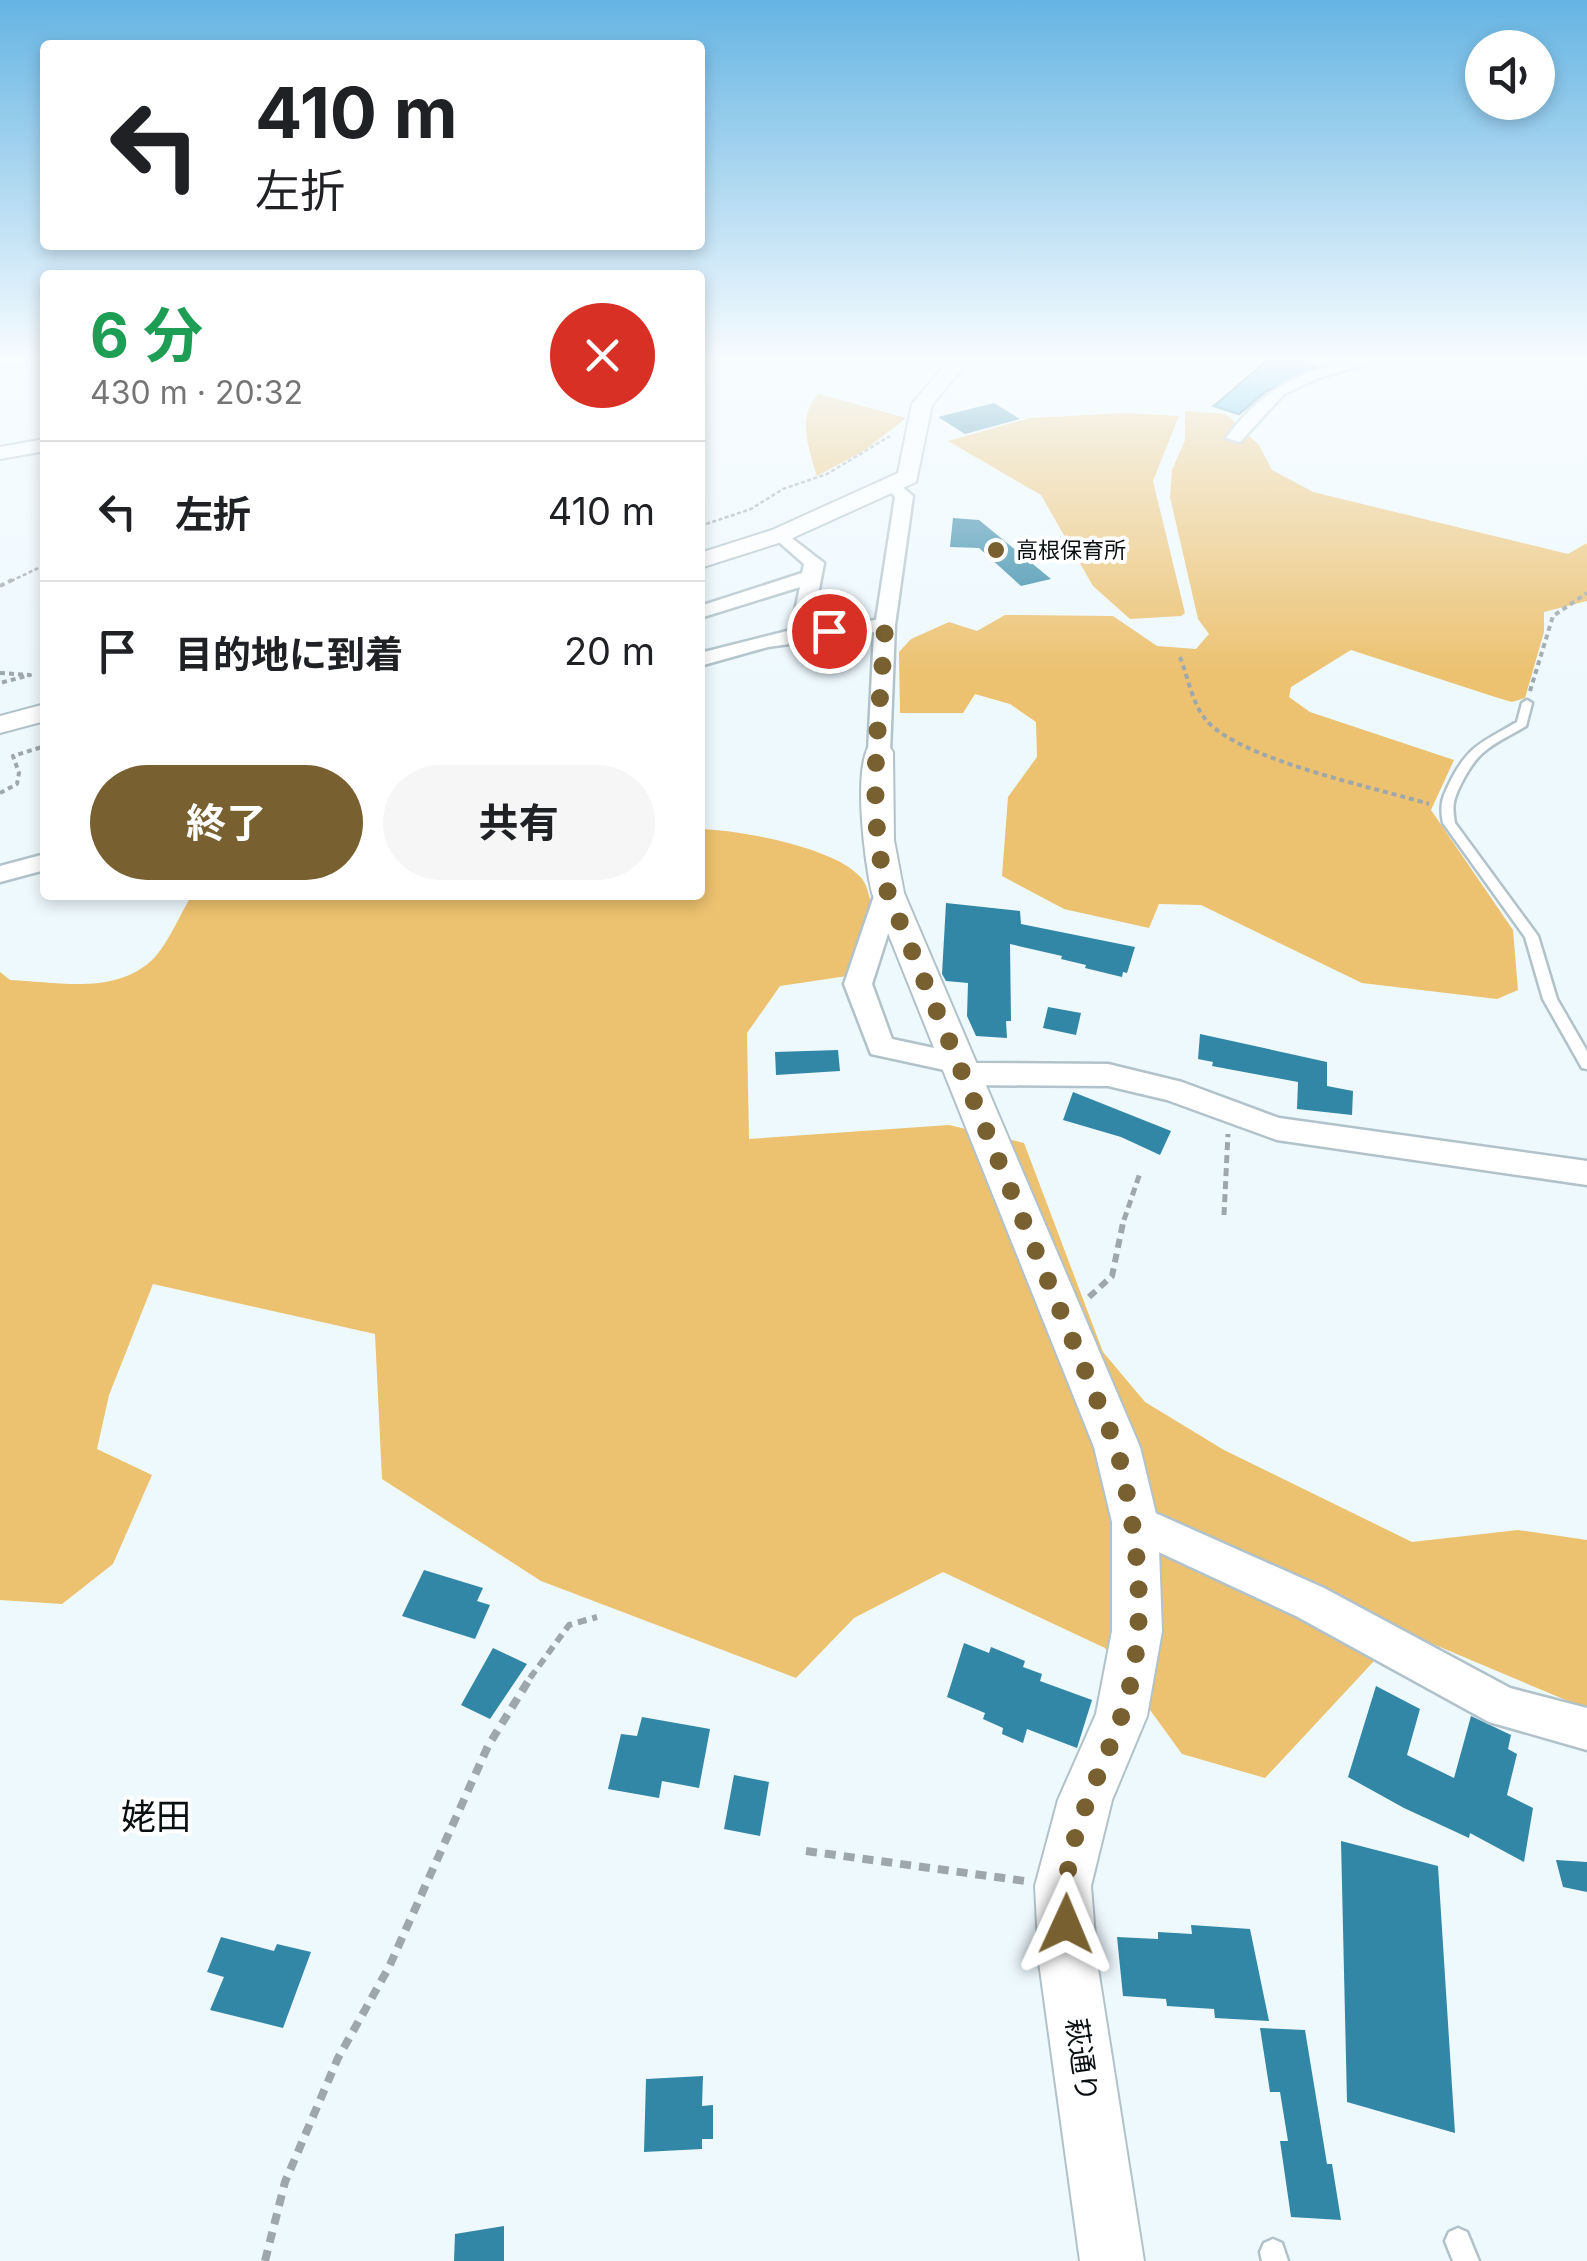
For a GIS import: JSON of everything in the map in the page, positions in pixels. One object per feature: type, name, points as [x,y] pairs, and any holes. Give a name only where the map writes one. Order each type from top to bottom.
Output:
[{"type":"street","points":[[705,559],[780,535],[894,485],[909,474],[910,465]]},
{"type":"street","name":"萩通り","points":[[894,485],[904,496],[885,625],[876,825],[879,860],[888,893],[1117,1448],[1135,1522],[1137,1631],[1121,1716],[1085,1800],[1063,1886],[1068,1962],[1112,2261]]},
{"type":"street","points":[[780,535],[814,562],[801,634]]},
{"type":"street","points":[[705,610],[814,576]]},
{"type":"street","points":[[705,658],[732,648],[801,634],[885,625]]},
{"type":"street","points":[[0,725],[40,713]]},
{"type":"street","points":[[0,874],[40,863]]},
{"type":"street","points":[[888,893],[858,984],[880,1047],[959,1068],[1108,1075],[1172,1090],[1277,1129],[1587,1172]]},
{"type":"street","points":[[1135,1522],[1310,1602],[1504,1707],[1587,1729]]},
{"type":"lane","points":[[1527,703],[1522,724],[1479,748],[1468,759],[1445,803],[1446,810],[1450,823],[1530,936],[1550,999],[1587,1064]]},
{"type":"path","points":[[705,524],[751,509],[783,489],[843,465]]},
{"type":"path","points":[[0,586],[40,566]]},
{"type":"path","points":[[1527,703],[1553,616],[1587,593]]},
{"type":"path","points":[[1180,657],[1206,720],[1217,731],[1273,755],[1446,810]]},
{"type":"path","points":[[0,673],[30,675],[0,683]]},
{"type":"path","points":[[0,793],[17,784],[19,773],[13,756],[40,748]]},
{"type":"path","points":[[1224,1215],[1228,1111]]},
{"type":"path","points":[[1061,1314],[1096,1292],[1112,1276],[1123,1222],[1140,1172]]},
{"type":"path","points":[[265,2261],[285,2182],[338,2058],[388,1966],[488,1746],[538,1665],[569,1625],[597,1617]]},
{"type":"path","points":[[806,1851],[1063,1886]]},
{"type":"shaded area","points":[[814,465],[838,465],[817,476]]},
{"type":"shaded area","points":[[988,465],[1160,465],[1153,481],[1185,613],[1130,619],[1093,586],[1041,495]]},
{"type":"shaded area","points":[[1174,465],[1269,465],[1272,470],[1313,492],[1568,554],[1587,543],[1587,601],[1544,612],[1544,632],[1525,698],[1512,702],[1351,650],[1291,687],[1289,697],[1310,712],[1454,760],[1431,810],[1513,930],[1518,990],[1497,999],[1362,983],[1201,905],[1159,904],[1149,928],[1064,909],[1002,876],[1008,797],[1037,757],[1036,722],[1010,704],[975,694],[963,713],[900,713],[899,652],[911,639],[949,622],[977,631],[1005,615],[1113,616],[1157,646],[1196,649],[1209,634],[1198,619],[1170,497]]},
{"type":"shaded area","points":[[705,830],[787,842],[833,858],[863,880],[874,917],[847,976],[780,986],[747,1033],[749,1139],[949,1125],[1024,1143],[1103,1352],[1145,1402],[1224,1450],[1412,1542],[1518,1530],[1587,1540],[1587,1709],[1402,1631],[1265,1778],[1182,1754],[1105,1648],[943,1572],[854,1618],[796,1678],[541,1581],[382,1479],[375,1334],[153,1284],[109,1395],[97,1449],[152,1475],[113,1564],[62,1604],[0,1600],[0,972],[10,980],[106,982],[140,969],[155,957],[189,900],[705,900]]},
{"type":"building","points":[[953,518],[979,520],[1051,579],[1021,586],[979,548],[950,547]]},
{"type":"building","points":[[946,903],[1020,911],[1021,924],[1135,947],[1127,973],[1123,972],[1122,977],[1085,968],[1086,965],[1061,959],[1062,956],[1010,944],[1011,1021],[1006,1021],[1007,1038],[976,1036],[967,1016],[968,983],[946,981],[942,974]]},
{"type":"building","points":[[1048,1007],[1081,1013],[1076,1035],[1043,1028]]},
{"type":"building","points":[[1200,1034],[1327,1062],[1327,1086],[1353,1091],[1352,1115],[1297,1109],[1298,1082],[1212,1066],[1213,1062],[1198,1059]]},
{"type":"building","points":[[838,1050],[840,1071],[776,1075],[775,1052]]},
{"type":"building","points":[[1073,1092],[1171,1131],[1160,1155],[1121,1137],[1063,1120]]},
{"type":"building","points":[[424,1570],[483,1588],[477,1601],[490,1605],[475,1639],[402,1616]]},
{"type":"building","points":[[964,1643],[989,1653],[991,1647],[1025,1661],[1023,1667],[1042,1674],[1040,1681],[1092,1700],[1077,1748],[1027,1729],[1023,1743],[1002,1734],[1003,1728],[983,1719],[985,1713],[947,1697]]},
{"type":"building","points":[[493,1648],[527,1664],[490,1719],[461,1705]]},
{"type":"building","points":[[1376,1686],[1420,1709],[1407,1755],[1454,1778],[1471,1716],[1511,1735],[1508,1749],[1517,1754],[1507,1795],[1533,1808],[1524,1862],[1470,1833],[1469,1838],[1404,1808],[1348,1777]]},
{"type":"building","points":[[642,1717],[710,1729],[699,1788],[662,1781],[659,1798],[608,1789],[621,1734],[637,1736]]},
{"type":"building","points":[[734,1775],[769,1782],[760,1836],[724,1829]]},
{"type":"building","points":[[1341,1841],[1438,1866],[1455,2133],[1347,2102]]},
{"type":"building","points":[[1556,1860],[1587,1862],[1587,1892],[1563,1887]]},
{"type":"building","points":[[1191,1925],[1250,1929],[1269,2021],[1215,2018],[1214,2009],[1167,2006],[1166,1999],[1123,1996],[1117,1937],[1158,1939],[1158,1932],[1192,1934]]},
{"type":"building","points":[[221,1937],[274,1951],[277,1944],[311,1952],[283,2028],[210,2010],[224,1977],[207,1972]]},
{"type":"building","points":[[1260,2028],[1305,2030],[1327,2164],[1332,2164],[1341,2220],[1291,2217],[1280,2141],[1288,2141],[1280,2092],[1270,2092]]},
{"type":"building","points":[[703,2076],[702,2106],[713,2105],[713,2139],[702,2139],[702,2149],[644,2152],[646,2079]]},
{"type":"building","points":[[504,2226],[504,2261],[454,2261],[455,2234]]},
{"type":"place","name":"高根保育所","points":[[996,550]]},
{"type":"district","name":"姥田","points":[[156,1817]]},
{"type":"route","points":[[829,631],[885,625],[876,825],[879,860],[888,893],[1117,1448],[1135,1522],[1137,1631],[1121,1716],[1085,1800],[1063,1886],[1066,1924]]}]
